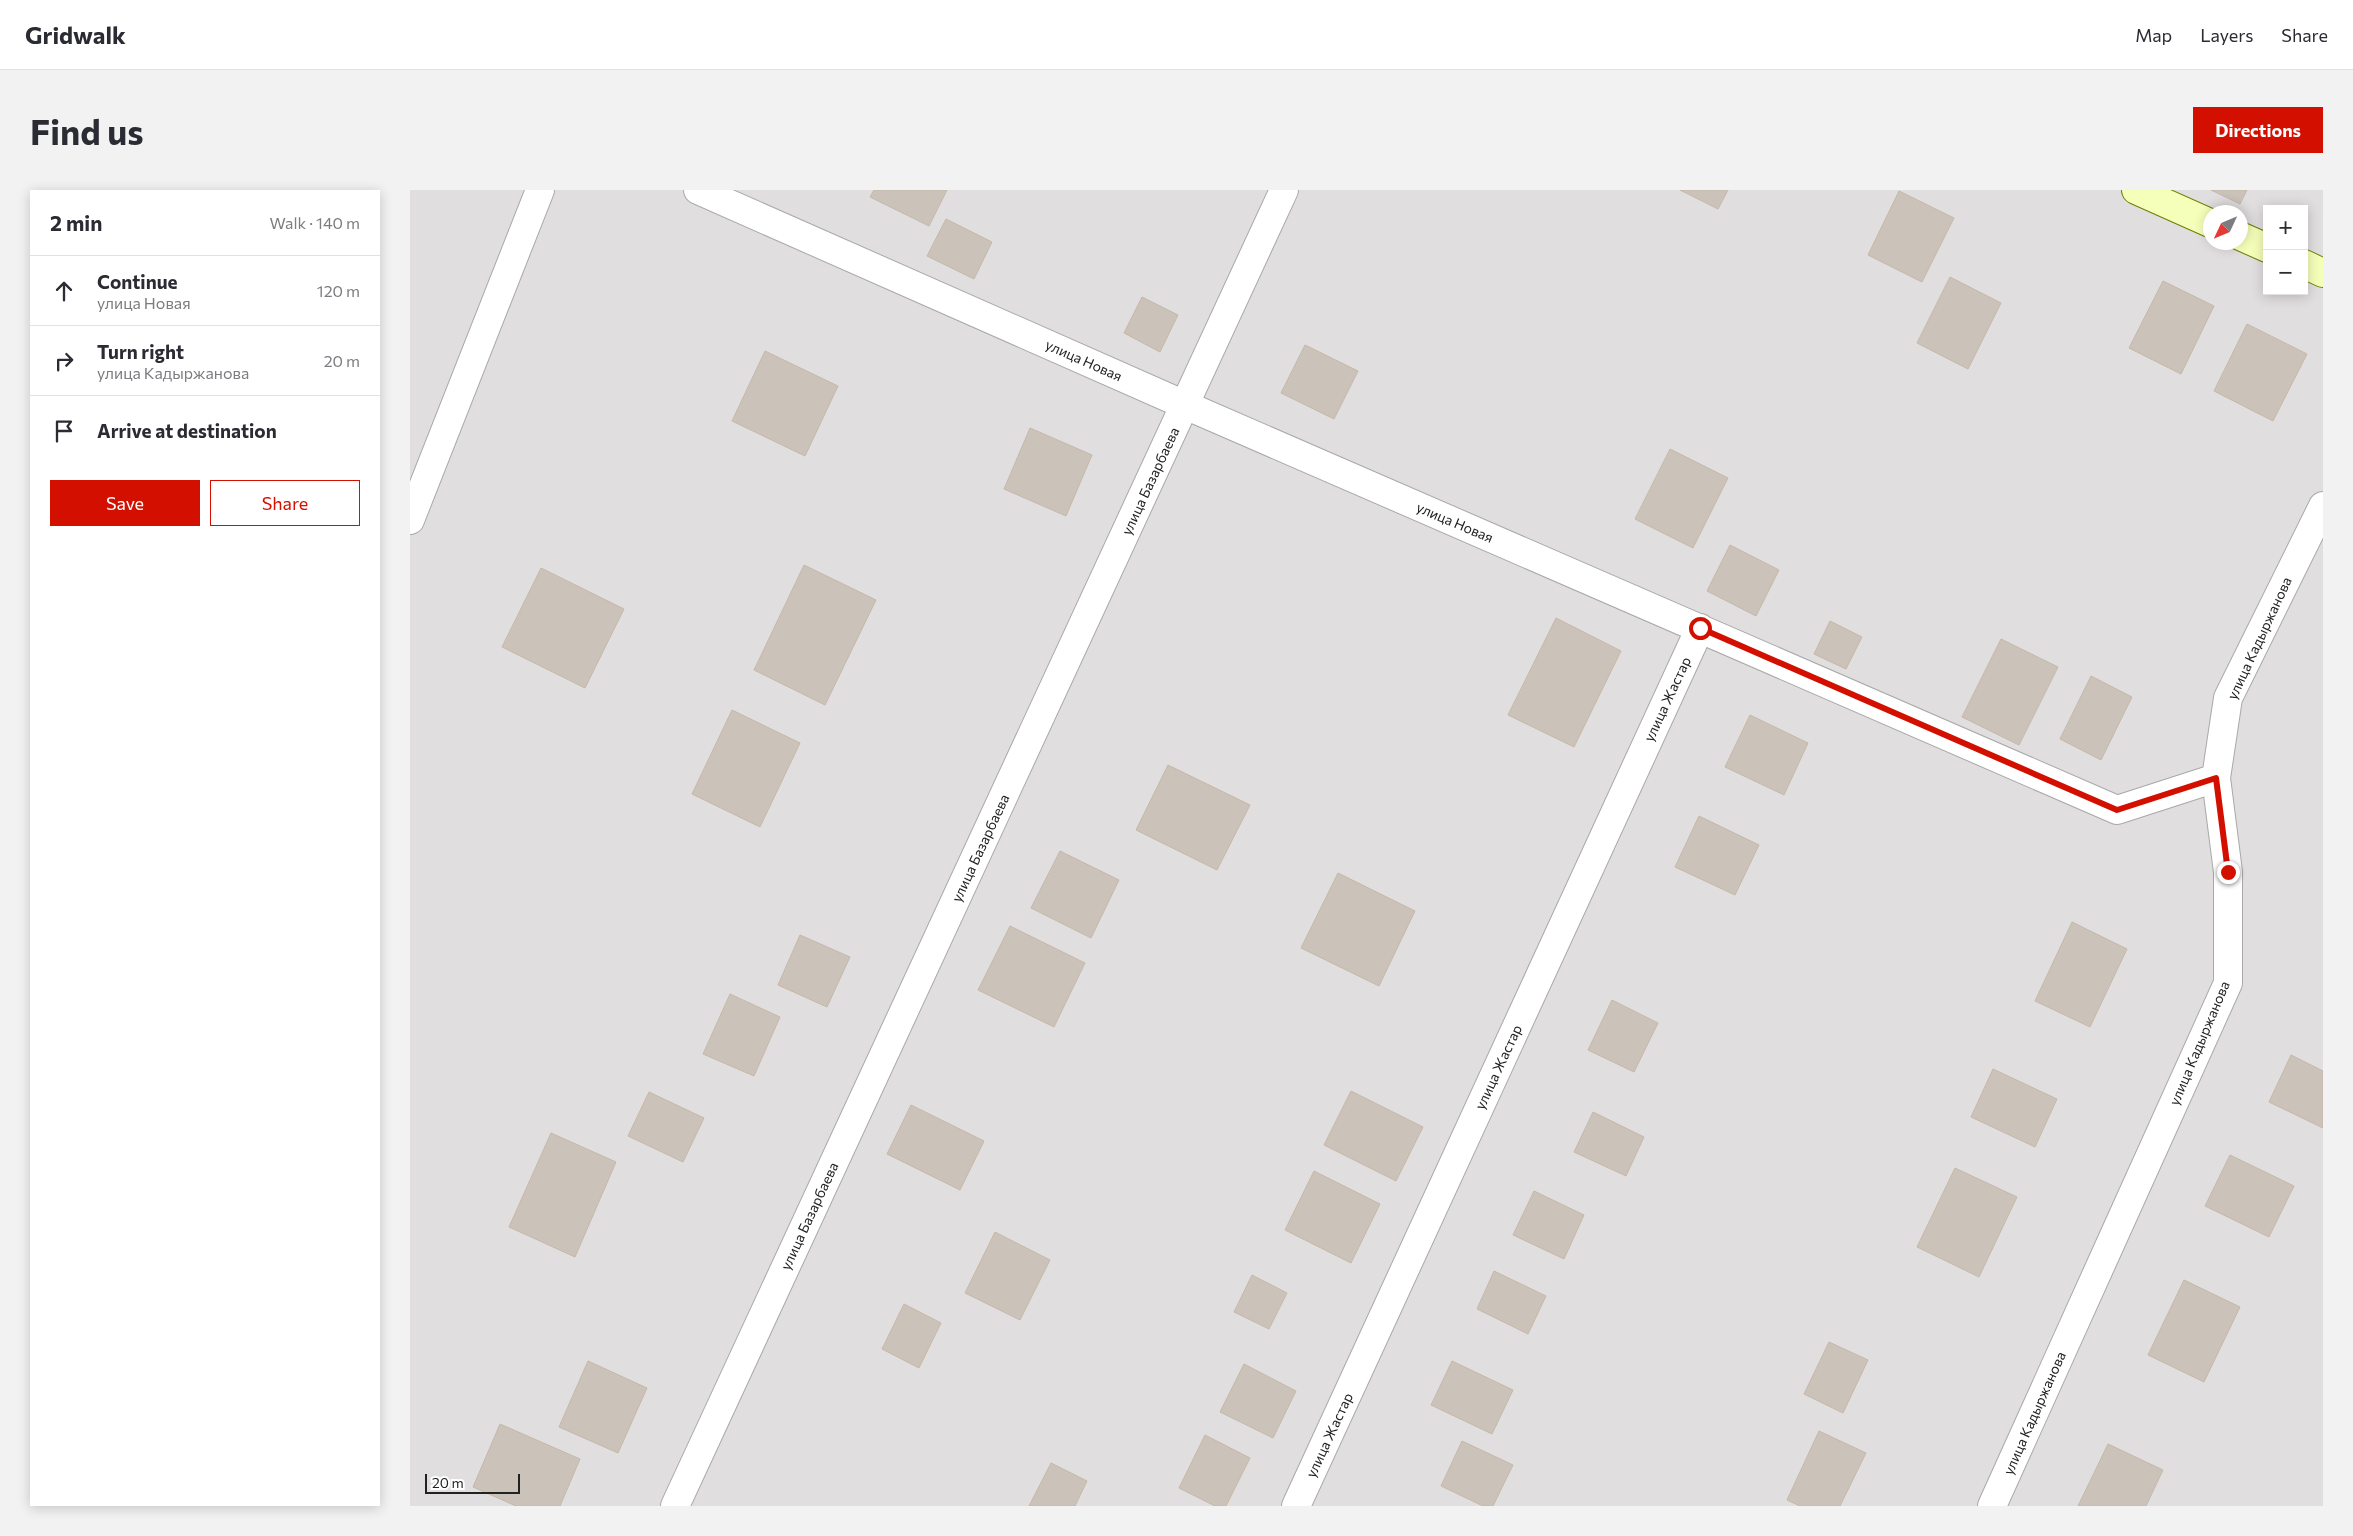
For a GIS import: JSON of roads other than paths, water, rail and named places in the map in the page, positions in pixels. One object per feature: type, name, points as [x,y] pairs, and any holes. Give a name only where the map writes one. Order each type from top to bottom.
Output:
[{"type":"street","points":[[410,520],[540,190]]},
{"type":"street","name":"улица Новая","points":[[698,190],[1185,405],[2117,810],[2216,778]]},
{"type":"street","name":"улица Базарбаева","points":[[675,1506],[1284,190]]},
{"type":"street","points":[[2136,190],[2203,220]]},
{"type":"street","points":[[2248,240],[2263,246]]},
{"type":"street","points":[[2308,266],[2323,272]]},
{"type":"street","name":"улица Кадыржанова","points":[[1992,1506],[2228,983],[2228,872],[2216,778],[2228,698],[2323,506]]},
{"type":"street","name":"улица Жастар","points":[[1296,1506],[1700,628]]}]
